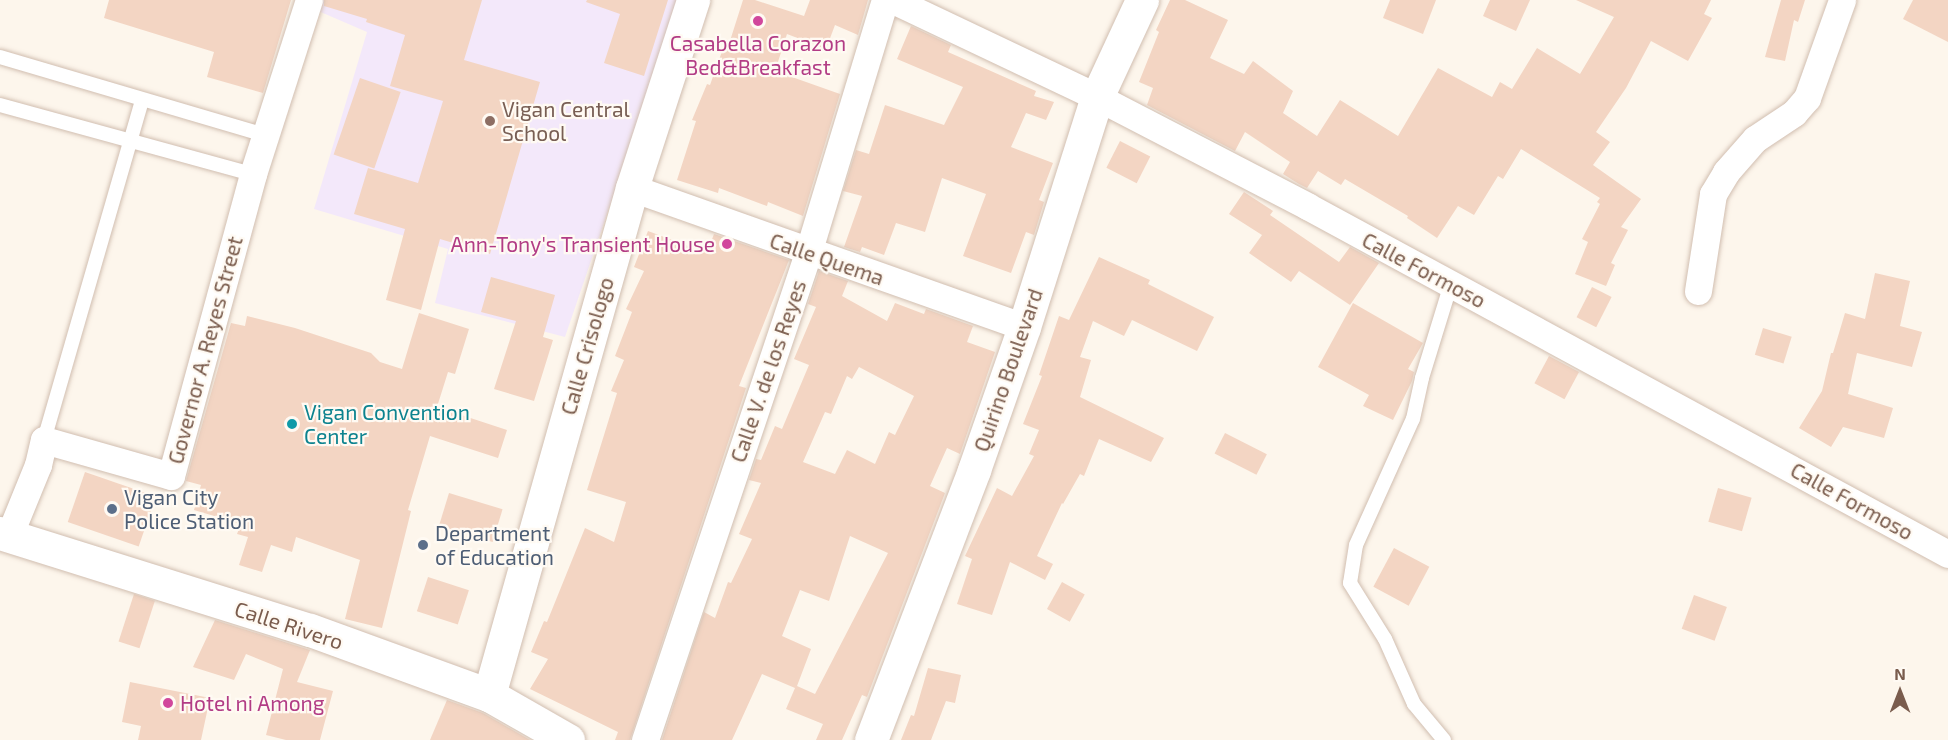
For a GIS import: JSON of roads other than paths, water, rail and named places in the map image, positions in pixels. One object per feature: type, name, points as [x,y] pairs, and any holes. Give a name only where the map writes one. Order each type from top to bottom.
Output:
[{"type":"main road","name":"Calle Crisologo","points":[[489,695],[632,189],[693,0]]},
{"type":"main road","name":"Quirino Boulevard","points":[[871,740],[974,470],[1024,327],[1097,97],[1142,0]]},
{"type":"main road","name":"Calle Rivero","points":[[5,535],[310,630],[489,695],[568,740]]},
{"type":"street","name":"Governor A. Reyes Street","points":[[44,440],[171,476],[253,174],[309,0]]},
{"type":"street","name":"Calle V. de los Reyes","points":[[645,740],[808,253],[885,0]]},
{"type":"street","name":"Calle Formoso","points":[[892,0],[1097,97],[1451,284],[1948,554]]},
{"type":"street","points":[[1698,291],[1713,194],[1726,172],[1755,139],[1794,113],[1807,98],[1842,0]]},
{"type":"street","name":"Calle Quema","points":[[632,189],[808,253],[1024,327]]},
{"type":"street","points":[[5,535],[38,465],[44,440]]},
{"type":"lane","points":[[0,57],[265,135]]},
{"type":"lane","points":[[44,440],[142,99]]},
{"type":"lane","points":[[0,105],[253,174]]},
{"type":"lane","points":[[1444,740],[1414,704],[1385,639],[1350,583],[1356,545],[1413,419],[1422,378],[1451,284]]},
{"type":"place","name":"Casabella Corazon Bed&Breakfast","points":[[758,21]]},
{"type":"place","name":"Vigan Central School","points":[[490,121]]},
{"type":"place","name":"Ann-Tony's Transient House","points":[[727,244]]},
{"type":"place","name":"Vigan Convention Center","points":[[292,424]]},
{"type":"place","name":"Vigan City Police Station","points":[[112,509]]},
{"type":"place","name":"Department of Education","points":[[423,545]]},
{"type":"place","name":"Hotel ni Among","points":[[168,703]]}]
